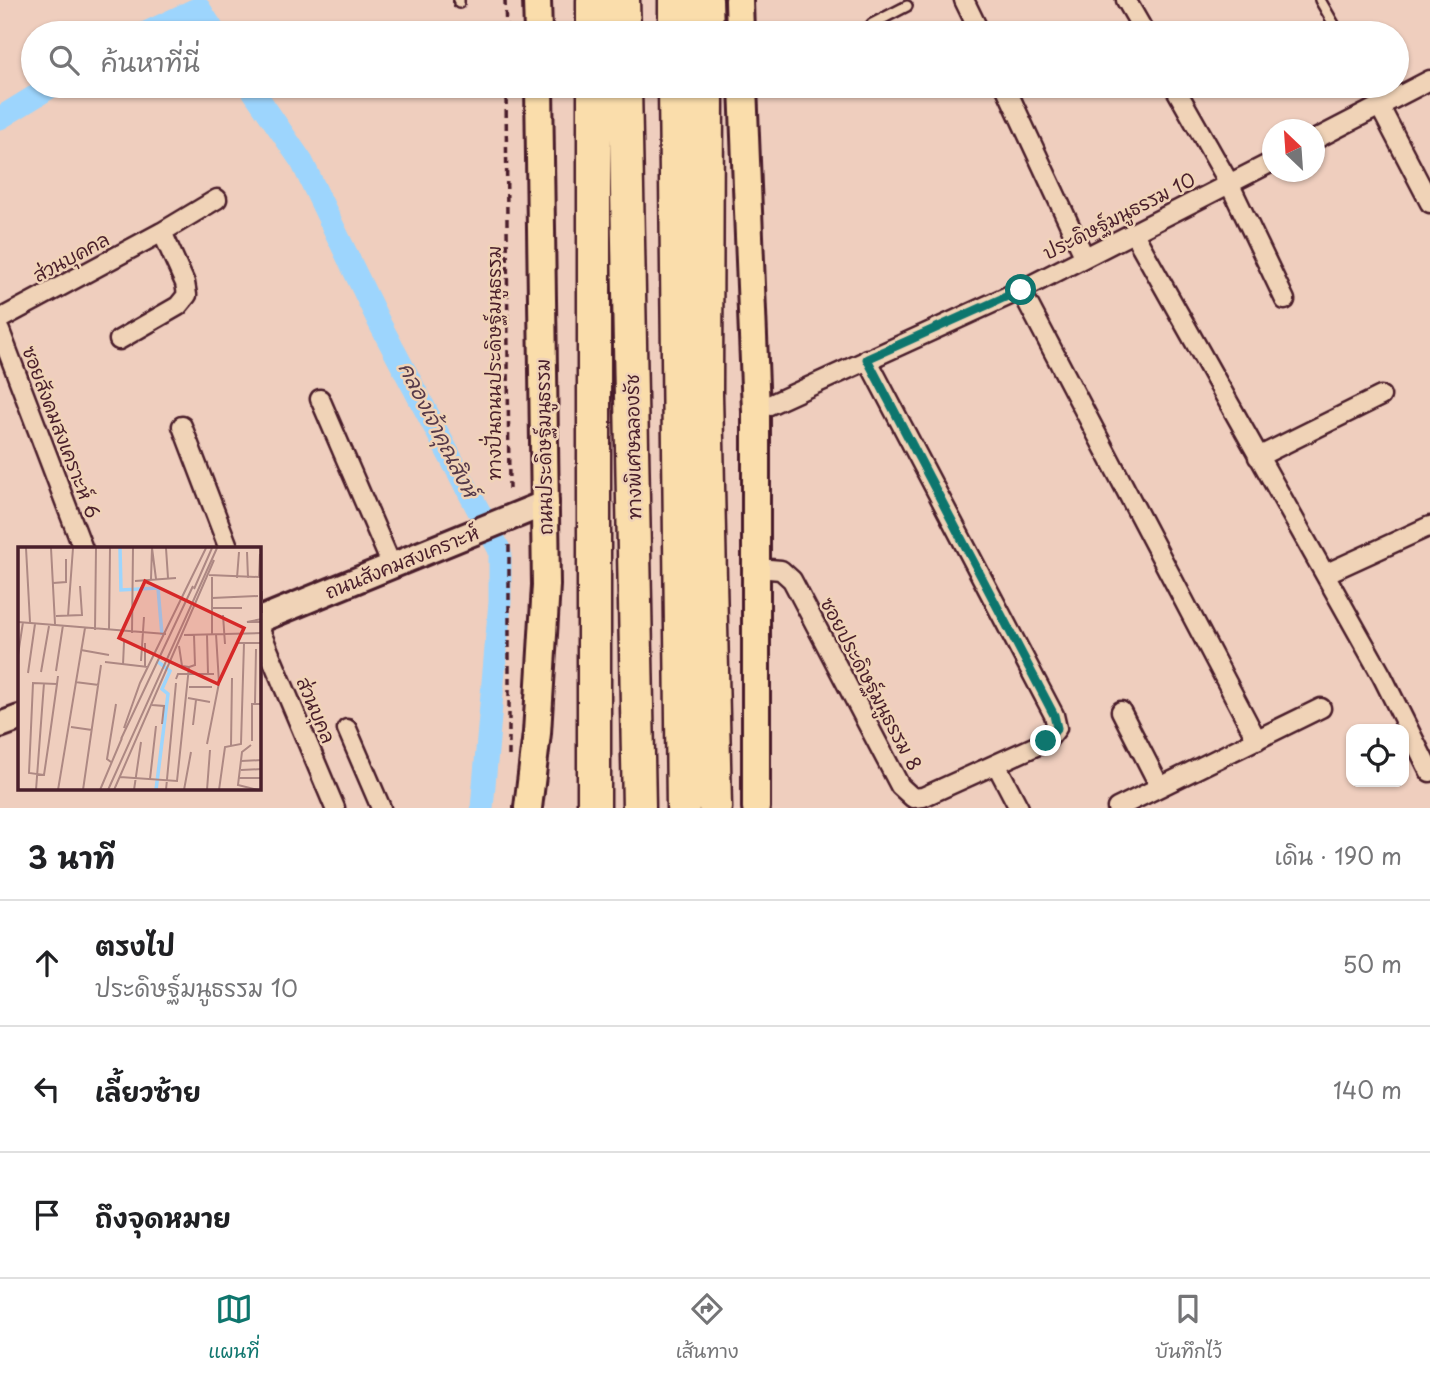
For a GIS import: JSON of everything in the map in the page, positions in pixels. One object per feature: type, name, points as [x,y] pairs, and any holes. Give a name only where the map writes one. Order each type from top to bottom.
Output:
[{"type":"highway","points":[[593,0],[593,21]]},
{"type":"highway","points":[[623,0],[624,21]]},
{"type":"highway","points":[[675,0],[675,21]]},
{"type":"highway","points":[[706,0],[707,21]]},
{"type":"highway","points":[[594,98],[594,808]]},
{"type":"highway","name":"ทางพิเศษฉลองรัช","points":[[625,98],[639,808]]},
{"type":"highway","points":[[676,98],[683,808]]},
{"type":"highway","points":[[707,98],[706,395],[715,808]]},
{"type":"main road","points":[[537,0],[538,21]]},
{"type":"main road","points":[[738,0],[739,21]]},
{"type":"main road","name":"ถนนประดิษฐ์มนูธรรม","points":[[528,808],[542,656],[546,503],[539,98]]},
{"type":"main road","points":[[743,98],[756,411],[756,808]]},
{"type":"main road","name":"ถนนสังคมสงเคราะห์","points":[[261,619],[546,503]]},
{"type":"street","points":[[964,0],[974,21]]},
{"type":"street","points":[[1126,0],[1138,21]]},
{"type":"street","points":[[1409,91],[1430,80]]},
{"type":"street","points":[[1010,98],[1084,256]]},
{"type":"street","points":[[1181,98],[1229,183],[1285,300]]},
{"type":"street","points":[[1325,134],[1397,98]]},
{"type":"street","points":[[1380,107],[1430,204]]},
{"type":"street","name":"ประดิษฐ์มนูธรรม 10","points":[[756,411],[1021,290],[1262,167]]},
{"type":"street","name":"ส่วนบุคคล","points":[[0,318],[217,200]]},
{"type":"street","points":[[119,340],[178,306],[187,295],[185,283],[162,232]]},
{"type":"street","points":[[1133,232],[1382,676],[1430,772]]},
{"type":"street","points":[[1021,290],[1257,740]]},
{"type":"street","name":"ซอยสังคมสงเคราะห์ 6","points":[[0,331],[82,547]]},
{"type":"street","name":"ซอยประดิษฐ์มนูธรรม 8","points":[[757,568],[781,570],[792,580],[900,786],[913,797],[923,797],[1046,741],[1057,728],[1054,715],[867,359]]},
{"type":"street","points":[[1258,457],[1381,396]]},
{"type":"street","points":[[320,399],[392,566]]},
{"type":"street","points":[[182,426],[228,547]]},
{"type":"street","points":[[1325,574],[1430,526]]},
{"type":"street","name":"ส่วนบุคล","points":[[261,633],[335,808]]},
{"type":"street","points":[[1117,808],[1321,709]]},
{"type":"street","points":[[1122,710],[1160,787]]},
{"type":"street","points":[[347,729],[381,808]]},
{"type":"street","points":[[996,764],[1019,808]]},
{"type":"lane","points":[[1320,0],[1332,21]]},
{"type":"lane","points":[[878,21],[907,5]]},
{"type":"lane","points":[[1375,98],[1380,107]]},
{"type":"path","points":[[505,0],[506,21]]},
{"type":"path","name":"ทางปั่นถนนประดิษฐ์มนูธรรม","points":[[506,98],[500,522],[509,766]]},
{"type":"waterway","name":"คลองเจ้าคุณสิงห์","points":[[171,21],[199,8],[207,21]]},
{"type":"waterway","name":"คลองเจ้าคุณสิงห์","points":[[0,118],[32,98]]},
{"type":"waterway","name":"คลองเจ้าคุณสิงห์","points":[[258,98],[302,162],[380,324],[500,551],[500,602],[482,808]]},
{"type":"route","points":[[1021,290],[867,359],[1054,715],[1057,728],[1046,741]]}]
